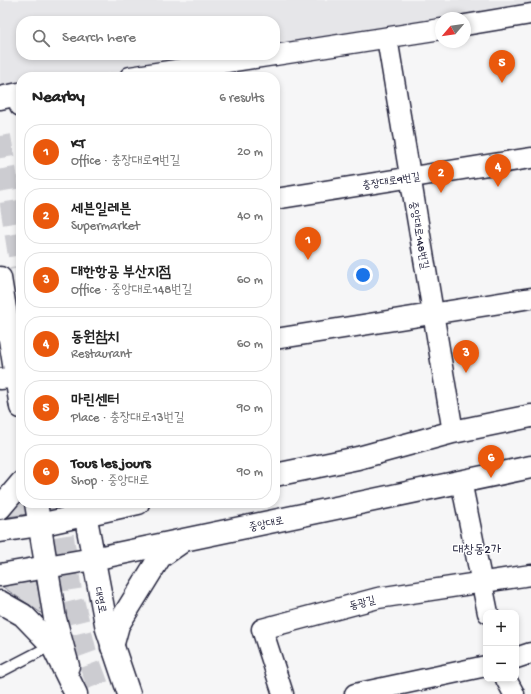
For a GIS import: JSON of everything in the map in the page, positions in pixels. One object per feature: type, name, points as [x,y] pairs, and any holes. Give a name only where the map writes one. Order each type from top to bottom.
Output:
[{"type":"main road","points":[[0,278],[12,378],[16,391]]},
{"type":"main road","points":[[280,474],[358,458],[453,432],[531,416]]},
{"type":"main road","name":"중앙대로","points":[[0,575],[93,559],[531,467]]},
{"type":"main road","points":[[0,508],[16,489]]},
{"type":"main road","points":[[37,508],[55,619],[76,694]]},
{"type":"main road","points":[[0,531],[39,525],[84,509]]},
{"type":"main road","name":"대영로","points":[[84,509],[112,647],[129,694]]},
{"type":"main road","points":[[112,647],[118,625],[160,557],[186,540]]},
{"type":"main road","points":[[0,602],[22,615],[52,645],[76,694]]},
{"type":"street","points":[[471,24],[531,14]]},
{"type":"street","points":[[280,54],[435,30]]},
{"type":"street","name":"중앙대로148번길","points":[[387,38],[453,432]]},
{"type":"street","points":[[163,72],[241,60]]},
{"type":"street","name":"충장대로9번길","points":[[280,198],[531,158]]},
{"type":"street","points":[[280,338],[531,298]]},
{"type":"street","points":[[461,481],[487,610]]},
{"type":"street","name":"동광길","points":[[283,694],[262,629],[378,598],[531,575]]},
{"type":"street","points":[[519,657],[531,653]]},
{"type":"street","points":[[367,693],[483,667]]},
{"type":"street","points":[[508,682],[514,694]]},
{"type":"lane","points":[[0,672],[52,645]]},
{"type":"shaded area","points":[[0,0],[531,0],[531,9],[471,17],[471,12],[435,12],[435,26],[280,48],[280,16],[16,16],[16,60],[202,60],[119,72],[16,72],[16,87],[0,89]]},
{"type":"shaded area","points":[[16,505],[16,508],[33,508],[34,513],[8,517]]},
{"type":"shaded area","points":[[36,580],[44,615],[0,585]]},
{"type":"tunnel","points":[[0,136],[16,237]]},
{"type":"tunnel","points":[[59,508],[71,592],[86,653],[101,694]]},
{"type":"place","name":"마린센터","points":[[502,83]]},
{"type":"place","name":"동원참치","points":[[498,187]]},
{"type":"place","name":"세븐일레븐","points":[[441,193]]},
{"type":"place","name":"KT","points":[[308,260]]},
{"type":"place","name":"대한항공 부산지점","points":[[466,373]]},
{"type":"place","name":"Tous les jours","points":[[491,478]]},
{"type":"district","name":"대창동2가","points":[[477,548]]}]
